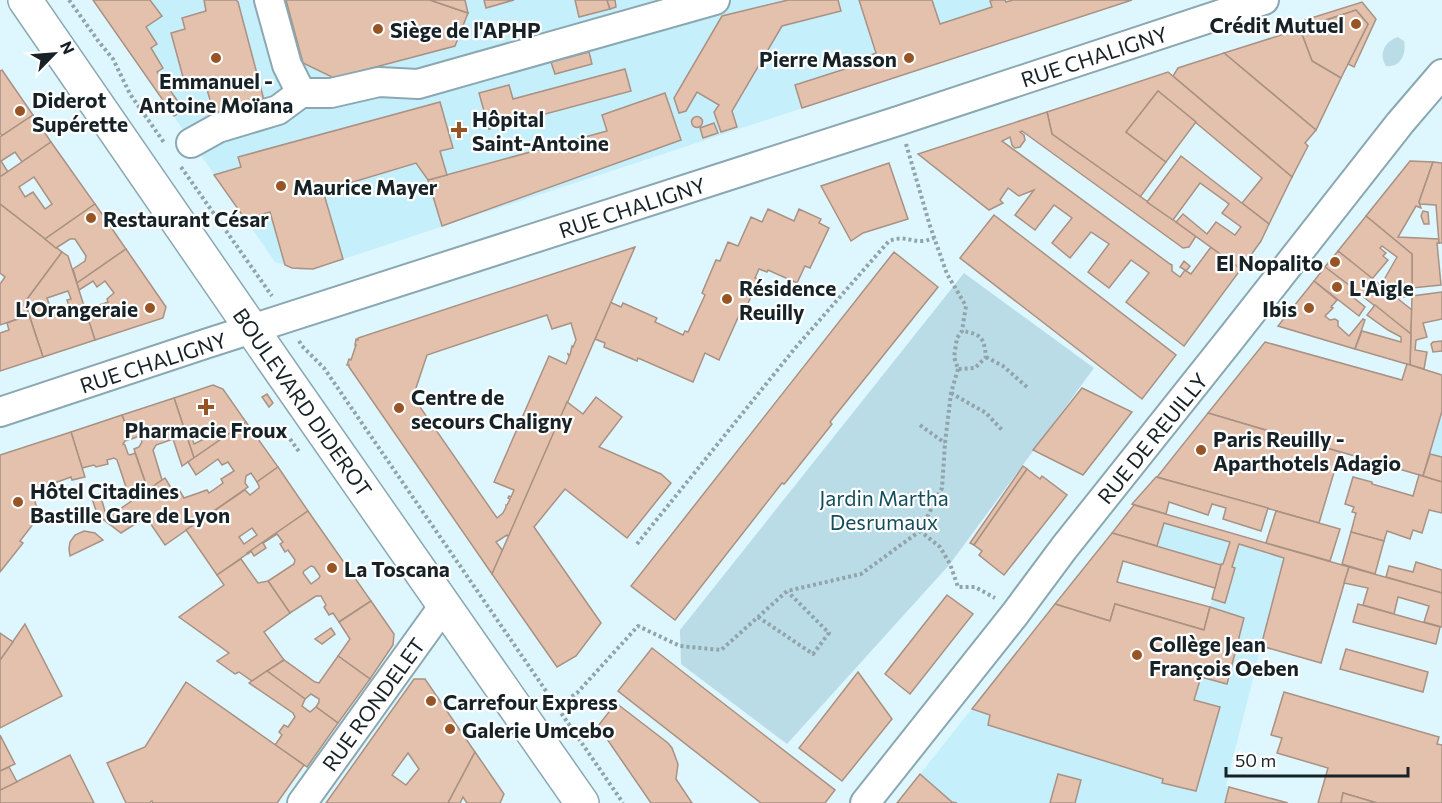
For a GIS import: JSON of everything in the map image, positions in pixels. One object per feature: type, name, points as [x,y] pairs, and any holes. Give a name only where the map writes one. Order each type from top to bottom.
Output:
[{"type":"main road","name":"BOULEVARD DIDEROT","points":[[25,0],[582,803]]},
{"type":"street","points":[[269,0],[287,65],[301,93]]},
{"type":"street","points":[[191,143],[218,128],[278,110],[301,93],[332,93],[379,82],[418,84],[715,0]]},
{"type":"street","name":"RUE CHALIGNY","points":[[0,412],[1264,0]]},
{"type":"street","name":"RUE DE REUILLY","points":[[865,803],[1400,123],[1442,74]]},
{"type":"street","name":"RUE RONDELET","points":[[302,803],[445,604]]},
{"type":"path","points":[[557,707],[577,693],[638,626],[680,646],[721,650],[788,591],[861,573],[920,531],[942,488],[951,393],[958,369],[954,357],[957,338],[962,331],[966,306],[947,274],[898,121]]},
{"type":"path","points":[[638,544],[796,347],[890,241],[904,238],[923,241],[934,237]]},
{"type":"path","points":[[958,369],[975,368],[986,357],[985,343],[976,333],[962,331]]},
{"type":"path","name":"BOULEVARD DIDEROT","points":[[302,346],[324,368],[623,803]]},
{"type":"path","points":[[986,357],[1003,366],[1027,387]]},
{"type":"path","points":[[951,393],[986,412],[1003,431]]},
{"type":"path","points":[[920,425],[945,443]]},
{"type":"path","points":[[290,439],[300,453]]},
{"type":"path","points":[[920,531],[940,547],[950,564],[958,587],[975,587],[995,598],[1015,614]]},
{"type":"path","points":[[758,617],[813,654],[829,633],[788,591]]},
{"type":"shaded area","name":"Hôpital Saint-Antoine","points":[[93,0],[1132,0],[313,269],[299,270],[275,262]]},
{"type":"shaded area","points":[[1442,410],[1442,482],[1423,476]]},
{"type":"shaded area","name":"Collège Jean François Oeben","points":[[1134,505],[1349,567],[1321,663],[1261,647],[1226,786],[1288,803],[897,803],[1055,604],[1204,630],[1221,565],[1112,533]]},
{"type":"green space","points":[[1398,37],[1404,41],[1403,55],[1395,65],[1386,66],[1383,57],[1384,48]]},
{"type":"green space","name":"Jardin Martha Desrumaux","points":[[964,273],[1094,368],[950,564],[787,744],[681,664],[680,630]]},
{"type":"building","points":[[93,0],[150,0],[162,16],[146,27],[157,44],[151,48],[163,68],[157,72],[184,110],[174,116]]},
{"type":"building","name":"Emmanuel - Antoine Moïana","points":[[204,0],[236,0],[238,2],[264,100],[214,113],[205,83],[186,88],[171,33],[185,29],[182,18],[206,11]]},
{"type":"building","name":"Siège de l'APHP","points":[[286,0],[430,0],[468,13],[455,46],[334,78],[303,63]]},
{"type":"building","name":"Siège de l'APHP","points":[[430,0],[465,0],[468,13]]},
{"type":"building","points":[[484,0],[514,0],[486,8]]},
{"type":"building","points":[[575,0],[607,0],[610,9],[579,17]]},
{"type":"building","points":[[607,0],[615,0],[616,7],[610,9]]},
{"type":"building","name":"Pierre Masson","points":[[788,0],[838,0],[841,11],[782,26],[732,111],[737,127],[721,132],[714,112],[719,105],[697,92],[686,111],[679,113],[674,98],[722,16]]},
{"type":"building","name":"Pierre Masson","points":[[859,0],[932,0],[940,24],[992,7],[990,1],[993,0],[1005,0],[1006,2],[1013,0],[1132,0],[802,108],[795,85],[848,68],[847,63],[876,53]]},
{"type":"building","points":[[1362,2],[1376,19],[1354,67],[1348,64],[1368,24],[1356,10],[1307,26],[1305,20]]},
{"type":"building","points":[[1356,10],[1368,24],[1341,78],[1312,61],[1300,29]]},
{"type":"building","points":[[1300,29],[1312,61],[1341,78],[1316,130],[1224,53]]},
{"type":"building","points":[[589,52],[592,64],[555,74],[551,62]]},
{"type":"building","points":[[1224,53],[1316,130],[1305,143],[1308,146],[1292,177],[1173,76],[1178,68]]},
{"type":"building","points":[[625,69],[631,91],[489,129],[479,93],[509,85],[513,99]]},
{"type":"building","points":[[2,70],[33,115],[2,136],[0,133],[0,71]]},
{"type":"building","points":[[1168,72],[1292,177],[1269,224],[1242,203],[1262,178],[1158,91],[1126,132],[1166,162],[1140,197],[1052,134],[1047,112]]},
{"type":"building","points":[[1158,91],[1196,122],[1166,162],[1126,132]]},
{"type":"building","points":[[665,93],[681,140],[442,226],[428,180],[607,131],[602,115]]},
{"type":"building","name":"Maurice Mayer","points":[[440,102],[453,148],[440,151],[447,175],[428,180],[416,163],[323,191],[343,259],[313,269],[292,268],[285,265],[270,212],[245,219],[214,175],[241,167],[238,157]]},
{"type":"building","points":[[1047,112],[1052,134],[1196,236],[1189,247],[1183,248],[1022,131],[1020,132],[1024,135],[1025,140],[1020,147],[1015,148],[1012,145],[1010,137],[1002,141],[1172,265],[1172,271],[1180,277],[1185,270],[1180,267],[1184,261],[1190,266],[1186,271],[1191,274],[1211,247],[1241,269],[1184,346],[1126,302],[1149,273],[1131,260],[1109,288],[1088,272],[1109,244],[1091,232],[1070,258],[1052,243],[1072,218],[1054,205],[1035,230],[1015,215],[1034,190],[1019,196],[1008,188],[1000,200],[1003,203],[989,210],[918,154]]},
{"type":"building","points":[[33,115],[51,142],[22,162],[15,152],[1,161],[8,172],[0,177],[0,137]]},
{"type":"building","points":[[697,117],[701,118],[701,126],[697,127],[693,126],[692,122],[693,118]]},
{"type":"building","points":[[714,123],[718,133],[703,138],[700,128]]},
{"type":"building","points":[[51,142],[95,204],[45,239],[0,204],[0,177]],"holes":[[[34,177],[52,204],[45,209],[33,192],[25,197],[19,187]]]},
{"type":"building","points":[[1181,156],[1269,224],[1261,241],[1241,269],[1176,222],[1183,214],[1207,234],[1216,222],[1235,235],[1241,227],[1222,213],[1229,204],[1200,183],[1173,220],[1147,202]]},
{"type":"building","points":[[1410,161],[1433,162],[1419,202],[1421,208],[1416,206],[1398,237],[1439,239],[1437,243],[1441,285],[1412,288],[1412,254],[1366,216]]},
{"type":"building","points":[[1433,162],[1442,163],[1442,243],[1439,243],[1436,205],[1419,202]]},
{"type":"building","points":[[889,163],[908,219],[863,233],[851,241],[821,186]]},
{"type":"building","points":[[0,204],[62,252],[25,302],[29,315],[0,325],[0,284],[5,277],[0,273]]},
{"type":"building","points":[[95,204],[126,249],[77,283],[73,269],[85,261],[86,256],[75,239],[70,239],[56,248],[45,239]]},
{"type":"building","name":"Résidence Reuilly","points":[[768,209],[794,221],[799,209],[821,219],[819,223],[829,228],[810,268],[805,266],[797,283],[768,270],[767,272],[759,269],[755,278],[759,279],[744,312],[741,311],[719,360],[705,353],[693,382],[638,358],[637,361],[604,347],[605,343],[595,339],[610,302],[621,307],[623,303],[657,318],[655,322],[683,335],[685,331],[688,332],[705,295],[702,293],[716,260],[720,261],[728,242],[738,246],[751,217],[762,222]]},
{"type":"building","points":[[1423,211],[1428,212],[1429,224],[1424,224],[1421,216]]},
{"type":"building","points":[[994,215],[1176,355],[1142,399],[960,258]]},
{"type":"building","points":[[1366,216],[1412,254],[1412,296],[1396,298],[1381,285],[1397,257],[1382,246],[1380,248],[1386,253],[1383,256],[1388,260],[1372,279],[1338,251]]},
{"type":"building","name":"Centre de secours Chaligny","points":[[635,247],[509,537],[507,535],[496,542],[503,551],[492,574],[347,365],[349,359],[351,360],[358,338]],"holes":[[[547,315],[552,329],[571,323],[576,340],[570,355],[568,354],[566,364],[549,356],[494,482],[514,490],[508,498],[510,499],[503,513],[497,518],[413,397],[427,355]]]},
{"type":"building","points":[[126,249],[166,307],[163,318],[95,340],[85,310],[108,302],[107,299],[114,293],[105,281],[97,287],[93,281],[79,290],[77,283]]},
{"type":"building","points":[[1338,251],[1412,310],[1411,334],[1325,267]]},
{"type":"building","points":[[62,252],[68,256],[95,340],[43,357],[25,302]],"holes":[[[68,291],[71,299],[67,300],[70,309],[53,315],[47,298]]]},
{"type":"building","points":[[894,252],[938,287],[675,620],[631,586]]},
{"type":"building","points":[[1325,267],[1353,288],[1348,293],[1365,307],[1359,316],[1314,281]]},
{"type":"building","points":[[1314,281],[1337,300],[1325,316],[1330,320],[1338,321],[1338,326],[1349,336],[1363,319],[1365,320],[1355,349],[1278,326]]},
{"type":"building","points":[[1442,292],[1442,319],[1423,323],[1427,337],[1416,340],[1415,350],[1427,352],[1424,369],[1410,365],[1412,296]]},
{"type":"building","points":[[1375,305],[1411,334],[1410,365],[1355,349],[1362,331],[1401,342],[1401,337],[1367,315]]},
{"type":"building","points":[[29,315],[43,357],[0,371],[0,333],[9,330],[7,323]]},
{"type":"building","points":[[1442,341],[1442,351],[1433,352],[1431,344]]},
{"type":"building","points":[[1265,342],[1402,380],[1407,364],[1442,375],[1442,411],[1423,476],[1208,413]]},
{"type":"building","points":[[213,385],[223,389],[246,422],[194,458],[174,398]],"holes":[[[197,431],[209,435],[194,444],[191,435]]]},
{"type":"building","points":[[1082,388],[1132,412],[1083,475],[1033,450]]},
{"type":"building","points":[[267,394],[273,403],[269,407],[262,397]]},
{"type":"building","points":[[596,397],[622,417],[599,447],[661,474],[671,483],[627,538],[565,489],[534,527],[601,623],[576,656],[557,667],[492,574],[567,402],[583,414]]},
{"type":"building","points":[[174,398],[194,458],[182,466],[173,439],[156,445],[153,450],[162,480],[148,490],[134,449],[142,442],[140,436],[131,439],[122,415]]},
{"type":"building","points":[[1208,413],[1340,452],[1319,523],[1157,477]]},
{"type":"building","points":[[122,415],[131,439],[123,444],[128,454],[135,453],[148,490],[131,502],[117,460],[114,458],[107,460],[108,464],[82,468],[71,432]]},
{"type":"building","points":[[246,422],[278,467],[257,482],[251,473],[246,476],[245,483],[248,487],[165,545],[146,517],[121,533],[104,520],[165,478],[173,491],[178,488],[184,498],[207,490],[209,493],[223,483],[221,479],[234,471],[228,462],[222,465],[218,459],[196,475],[188,462]]},
{"type":"building","name":"Hôtel Citadines Bastille Gare de Lyon","points":[[71,432],[85,477],[72,480],[71,477],[35,490],[37,519],[20,541],[23,543],[0,572],[0,455]]},
{"type":"building","points":[[1430,454],[1442,457],[1442,482],[1423,476]]},
{"type":"building","points":[[1023,466],[1027,469],[974,545],[970,543]]},
{"type":"building","points":[[278,467],[308,511],[217,575],[186,530],[245,490],[250,495],[259,488],[257,482]],"holes":[[[252,528],[257,535],[244,544],[239,537]]]},
{"type":"building","points":[[1027,469],[1040,479],[1042,476],[1067,495],[1004,575],[979,555],[982,551],[974,545]]},
{"type":"building","points":[[1419,475],[1442,482],[1442,513],[1429,510],[1422,533],[1413,530],[1410,539],[1387,531],[1384,541],[1351,532],[1356,513],[1352,512],[1354,507],[1345,504],[1353,477],[1413,496]]},
{"type":"building","points":[[1156,477],[1268,508],[1261,531],[1223,519],[1226,508],[1212,504],[1208,515],[1169,502],[1166,514],[1132,504]]},
{"type":"building","points":[[100,494],[107,518],[104,520],[98,516],[91,496]]},
{"type":"building","points":[[1134,505],[1349,567],[1321,663],[1261,646],[1284,558],[1239,544],[1225,603],[1212,599],[1221,564],[1223,564],[1230,542],[1164,523],[1157,546],[1112,533]]},
{"type":"building","points":[[308,511],[371,601],[339,622],[333,613],[329,615],[321,596],[316,596],[290,613],[268,581],[294,564],[295,560],[288,550],[285,552],[280,544],[283,542],[277,534],[263,543],[266,548],[254,556],[251,551],[247,553]],"holes":[[[311,566],[320,576],[311,584],[303,573]]]},
{"type":"building","points":[[1276,511],[1340,529],[1330,561],[1266,543]]},
{"type":"building","points":[[84,531],[95,533],[103,540],[70,556],[70,542],[75,535]]},
{"type":"building","points":[[1351,532],[1384,541],[1375,574],[1342,564]]},
{"type":"building","points":[[1112,533],[1221,565],[1215,588],[1123,561],[1117,582],[1210,607],[1204,630],[1115,604],[1110,621],[1055,604]]},
{"type":"building","points":[[241,559],[258,583],[268,581],[290,613],[264,632],[284,660],[252,681],[239,672],[235,674],[217,661],[229,653],[179,617],[224,585],[217,575]]},
{"type":"building","points":[[1416,562],[1442,570],[1442,593],[1386,577],[1389,566],[1413,572]]},
{"type":"building","points":[[1349,567],[1442,593],[1442,627],[1424,622],[1429,606],[1398,597],[1394,614],[1363,605],[1368,588],[1344,583]]},
{"type":"building","points":[[947,595],[973,614],[910,694],[885,674]]},
{"type":"building","points":[[371,601],[394,634],[393,645],[370,679],[338,656],[350,639],[339,622]]},
{"type":"building","points":[[1055,604],[1110,621],[1115,604],[1204,630],[1210,607],[1244,618],[1227,684],[1201,677],[1194,700],[1220,707],[1196,791],[1162,783],[1163,779],[988,725],[990,715],[972,709]]},
{"type":"building","points":[[1358,604],[1440,627],[1436,644],[1353,622]]},
{"type":"building","points":[[25,624],[62,696],[0,728],[0,660]]},
{"type":"building","points":[[331,628],[335,634],[322,644],[315,639]]},
{"type":"building","points":[[0,633],[13,642],[0,660]]},
{"type":"building","points":[[652,648],[835,790],[825,803],[761,803],[618,691]]},
{"type":"building","points":[[1346,649],[1428,672],[1423,692],[1340,669]]},
{"type":"building","points":[[338,656],[370,679],[338,723],[316,707],[319,699],[311,694],[305,699],[267,671],[284,660],[319,683]]},
{"type":"building","points":[[267,671],[305,699],[302,706],[310,712],[316,707],[338,723],[307,767],[275,745],[282,735],[279,732],[284,725],[288,727],[295,717],[293,713],[249,683]]},
{"type":"building","points":[[858,672],[892,719],[842,781],[799,748]]},
{"type":"building","points":[[414,679],[425,679],[475,752],[448,803],[326,803]],"holes":[[[408,753],[419,769],[406,785],[392,775]]]},
{"type":"building","points":[[186,682],[304,765],[277,803],[153,803],[152,801],[126,803],[107,763],[145,747]]},
{"type":"building","points":[[1284,692],[1439,737],[1437,744],[1442,745],[1442,803],[1377,803],[1343,793],[1341,803],[1318,803],[1328,768],[1277,753],[1282,738],[1271,735]]},
{"type":"building","points":[[616,703],[672,748],[678,764],[676,779],[692,803],[651,803],[598,726]]},
{"type":"building","points":[[0,735],[15,764],[0,771]]},
{"type":"building","points":[[475,752],[504,794],[500,803],[467,803],[463,797],[460,803],[448,803]]},
{"type":"building","points":[[70,755],[94,803],[0,803],[0,790]]},
{"type":"building","points":[[9,767],[17,782],[0,790],[0,771]]},
{"type":"building","points":[[920,774],[952,802],[957,803],[897,803]]},
{"type":"building","points":[[1058,774],[1081,780],[1075,803],[1050,803]]},
{"type":"building","points":[[1229,787],[1288,803],[1225,803]]},
{"type":"building","points":[[1343,793],[1377,803],[1341,803]]},
{"type":"place","name":"Crédit Mutuel","points":[[1356,24]]},
{"type":"place","name":"Siège de l'APHP","points":[[378,29]]},
{"type":"place","name":"Emmanuel - Antoine Moïana","points":[[216,58]]},
{"type":"place","name":"Pierre Masson","points":[[909,58]]},
{"type":"place","name":"Diderot Supérette","points":[[20,111]]},
{"type":"place","name":"Hôpital Saint-Antoine","points":[[459,130]]},
{"type":"place","name":"Maurice Mayer","points":[[281,186]]},
{"type":"place","name":"Restaurant César","points":[[91,218]]},
{"type":"place","name":"El Nopalito","points":[[1335,262]]},
{"type":"place","name":"L'Aigle","points":[[1337,287]]},
{"type":"place","name":"Résidence Reuilly","points":[[727,299]]},
{"type":"place","name":"L’Orangeraie","points":[[150,308]]},
{"type":"place","name":"Ibis","points":[[1309,308]]},
{"type":"place","name":"Pharmacie Froux","points":[[206,407]]},
{"type":"place","name":"Centre de secours Chaligny","points":[[399,408]]},
{"type":"place","name":"Paris Reuilly - Aparthotels Adagio","points":[[1201,450]]},
{"type":"place","name":"Hôtel Citadines Bastille Gare de Lyon","points":[[18,502]]},
{"type":"place","name":"La Toscana","points":[[332,568]]},
{"type":"place","name":"Collège Jean François Oeben","points":[[1137,655]]},
{"type":"place","name":"Carrefour Express","points":[[431,701]]},
{"type":"place","name":"Galerie Umcebo","points":[[450,729]]}]
